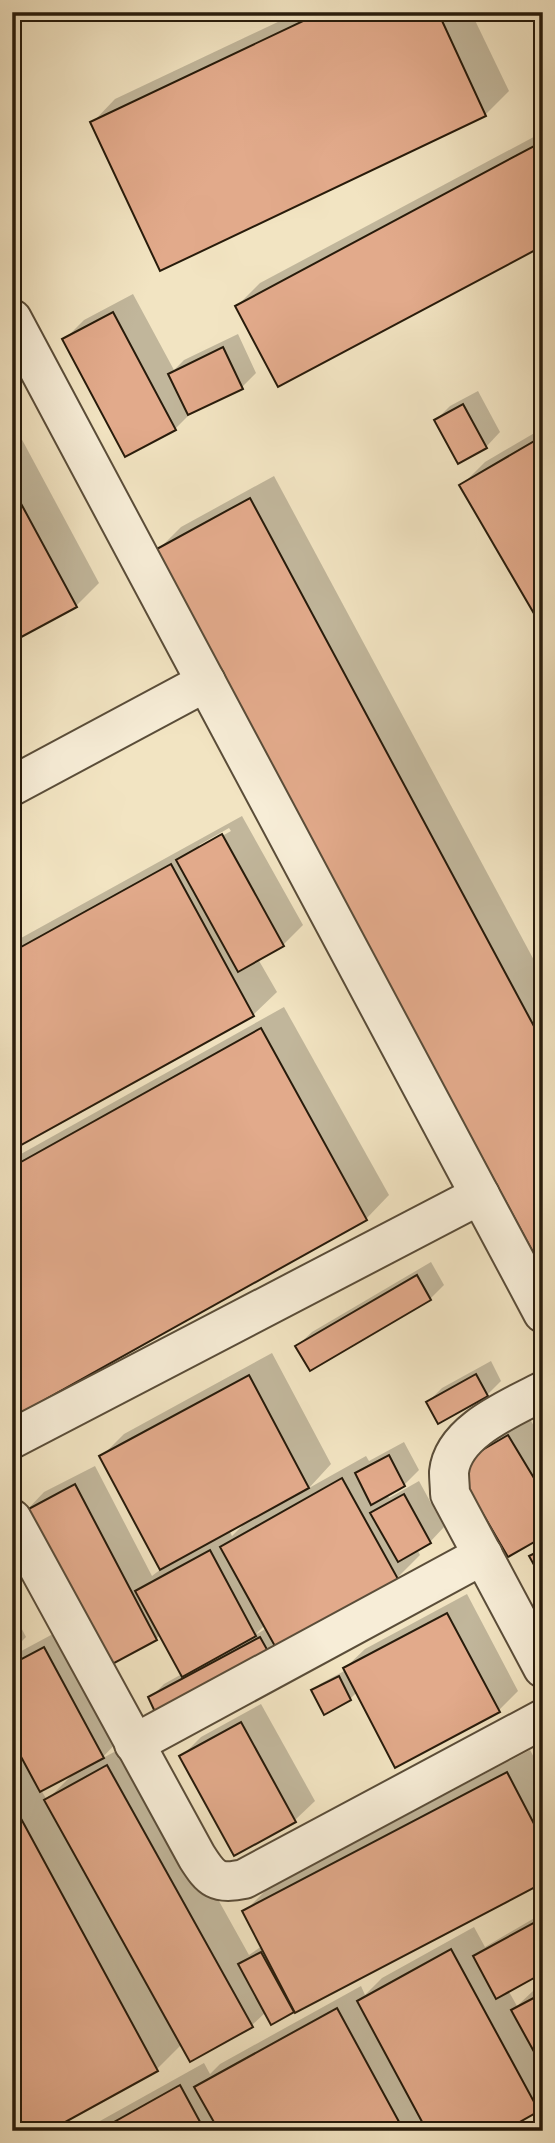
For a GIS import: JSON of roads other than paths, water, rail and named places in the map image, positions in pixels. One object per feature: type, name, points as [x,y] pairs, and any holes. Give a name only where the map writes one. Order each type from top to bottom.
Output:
[{"type":"lane","points":[[12,320],[543,1313]]},
{"type":"lane","points":[[12,786],[206,682]]},
{"type":"lane","points":[[12,1439],[480,1195]]},
{"type":"lane","points":[[543,1391],[472,1431],[458,1450],[449,1470],[450,1494],[543,1668]]},
{"type":"lane","points":[[12,1519],[134,1744],[205,1869],[213,1878],[228,1882],[244,1879],[543,1719]]},
{"type":"lane","points":[[134,1744],[483,1555]]}]
